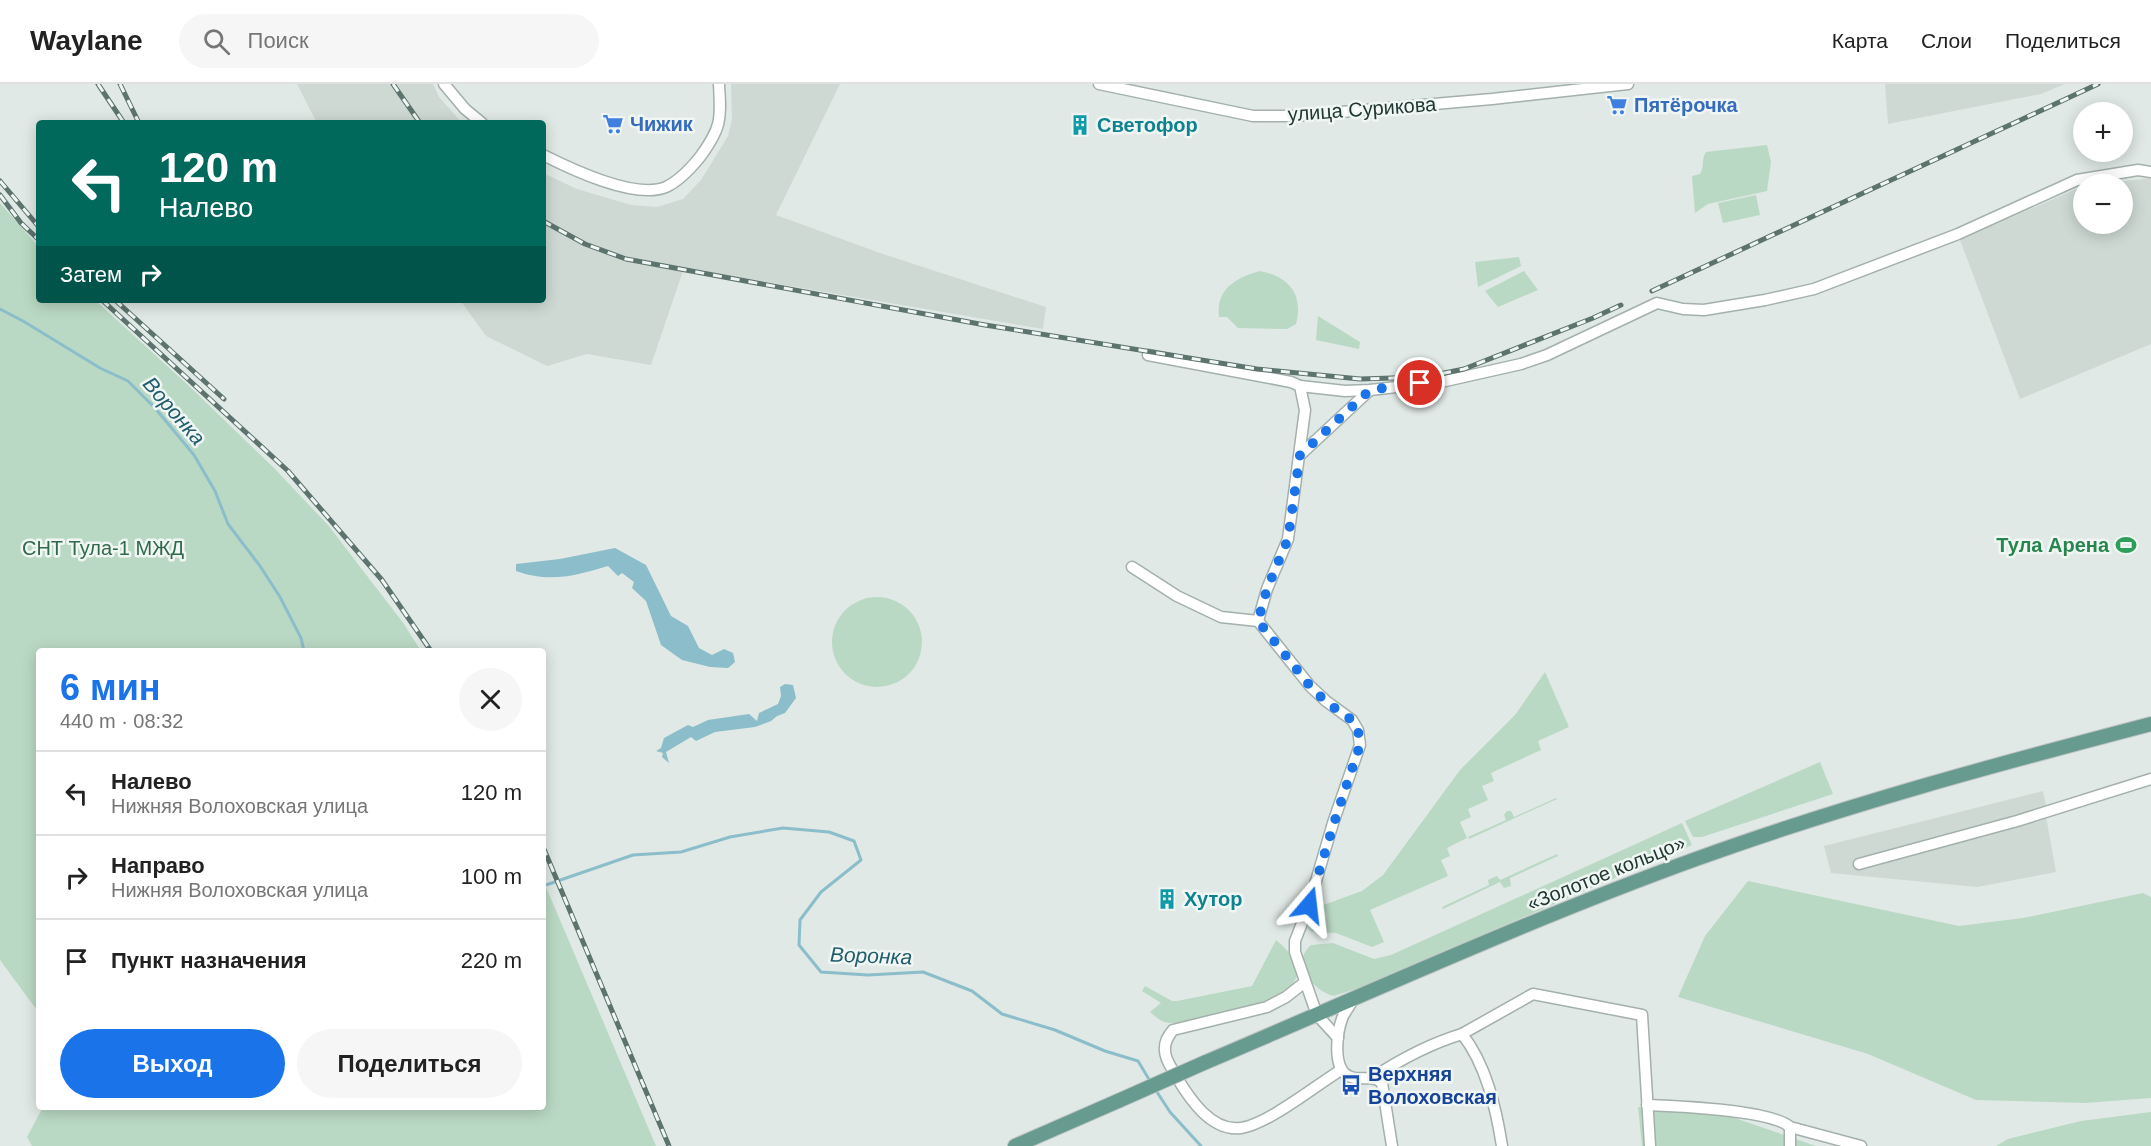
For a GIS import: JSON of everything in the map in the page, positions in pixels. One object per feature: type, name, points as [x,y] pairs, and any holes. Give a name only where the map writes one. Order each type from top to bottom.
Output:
[{"type":"main road","name":"«Золотое кольцо»","points":[[1016,1146],[1206,1062],[1590,899],[1697,858],[1825,815],[2033,755],[2151,724]]},
{"type":"street","points":[[444,84],[465,109],[478,120]]},
{"type":"street","points":[[546,156],[614,185],[653,190],[666,187],[693,166],[714,137],[721,118],[719,84]]},
{"type":"street","name":"улица Сурикова","points":[[1099,84],[1253,116],[1295,116],[1628,84]]},
{"type":"street","points":[[1518,96],[1523,84]]},
{"type":"street","points":[[1148,355],[1291,382],[1300,386],[1345,391],[1441,382],[1530,361],[1657,303],[1683,309],[1704,310],[1814,289],[1958,234],[2077,180],[2138,170],[2151,172]]},
{"type":"street","points":[[1258,621],[1267,589],[1288,539],[1305,410],[1300,386]]},
{"type":"street","points":[[1300,455],[1370,390]]},
{"type":"street","points":[[1132,567],[1177,596],[1221,617],[1258,621],[1310,686],[1326,702],[1352,720],[1360,738],[1360,745],[1309,905],[1294,944],[1294,952],[1317,1015],[1338,1038]]},
{"type":"street","points":[[1860,864],[2017,821],[2151,779]]},
{"type":"street","points":[[1305,982],[1286,997],[1267,1007],[1173,1030],[1165,1043],[1168,1062],[1184,1090],[1201,1110],[1215,1122],[1236,1128],[1267,1118],[1341,1070]]},
{"type":"street","points":[[1353,1000],[1343,1017],[1338,1038],[1338,1063],[1341,1070],[1353,1078],[1372,1077],[1416,1051],[1435,1042],[1462,1034],[1533,994],[1642,1015],[1650,1146]]},
{"type":"street","points":[[1462,1034],[1473,1048],[1486,1079],[1502,1146]]},
{"type":"street","points":[[1372,1077],[1382,1083],[1392,1146]]},
{"type":"street","points":[[1647,1105],[1712,1108],[1786,1123],[1790,1127],[1861,1146]]},
{"type":"street","points":[[1790,1127],[1790,1146]]},
{"type":"shaded area","points":[[297,84],[433,84],[439,97],[459,120],[315,120]]},
{"type":"shaded area","points":[[731,84],[840,84],[776,215],[880,253],[1046,307],[1043,329],[684,268],[651,365],[587,354],[547,366],[486,336],[462,303],[546,303],[546,174],[577,189],[631,205],[657,207],[683,199],[701,180],[728,136],[732,119]]},
{"type":"shaded area","points":[[1885,84],[2065,84],[2041,94],[1888,124]]},
{"type":"shaded area","points":[[2151,178],[2151,344],[2020,399],[1960,240],[2073,190],[2073,234],[2133,234],[2133,180]]},
{"type":"shaded area","points":[[2043,791],[2056,872],[1977,887],[1831,873],[1824,846]]},
{"type":"green space","points":[[1767,145],[1771,162],[1767,191],[1708,204],[1695,213],[1692,176],[1700,174],[1706,152]]},
{"type":"green space","points":[[1756,195],[1760,215],[1723,223],[1718,203]]},
{"type":"green space","name":"СНТ Тула-1 МЖД","points":[[0,203],[36,244],[36,303],[98,303],[274,468],[328,525],[404,624],[419,648],[36,648],[36,1009],[0,960]]},
{"type":"green space","points":[[1519,257],[1521,266],[1478,287],[1475,262]]},
{"type":"green space","points":[[1260,271],[1279,277],[1292,288],[1298,304],[1296,324],[1287,329],[1238,328],[1227,317],[1219,317],[1221,299],[1229,286],[1243,277]]},
{"type":"green space","points":[[1524,271],[1538,290],[1498,307],[1485,291]]},
{"type":"green space","points":[[1318,316],[1360,342],[1359,349],[1316,340]]},
{"type":"green space","points":[[877,597],[894,600],[909,610],[919,625],[922,642],[919,659],[909,674],[894,684],[877,687],[860,684],[845,674],[835,659],[832,642],[835,625],[845,610],[860,600]]},
{"type":"green space","points":[[1545,672],[1569,727],[1538,741],[1541,750],[1491,773],[1494,781],[1482,786],[1488,800],[1468,809],[1471,817],[1460,822],[1467,838],[1447,848],[1450,856],[1441,860],[1448,876],[1370,910],[1384,942],[1372,947],[1336,933],[1312,932],[1308,929],[1307,922],[1312,909],[1362,891],[1383,875],[1460,770],[1515,715]]},
{"type":"green space","points":[[1820,762],[1833,794],[1702,837],[1693,837],[1685,821]]},
{"type":"green space","points":[[1556,798],[1469,839],[1468,837],[1506,820],[1504,815],[1507,811],[1511,811],[1514,817]]},
{"type":"green space","points":[[1682,823],[1692,845],[1358,988],[1334,996],[1312,982],[1304,968],[1305,952],[1311,945],[1333,943],[1374,959],[1391,955]]},
{"type":"green space","points":[[1557,854],[1558,856],[1510,878],[1511,886],[1504,888],[1500,882],[1443,909],[1442,907],[1489,885],[1488,880],[1497,876],[1500,880]]},
{"type":"green space","points":[[1748,881],[1959,926],[2023,918],[2143,893],[2151,897],[2151,1098],[2085,1103],[1976,1100],[1868,1054],[1678,997],[1705,936]]},
{"type":"green space","points":[[546,887],[656,1146],[32,1146],[27,1137],[41,1110],[546,1110]]},
{"type":"green space","points":[[1276,940],[1292,958],[1297,972],[1293,984],[1281,994],[1247,1007],[1181,1022],[1165,1022],[1150,1012],[1161,1003],[1142,991],[1145,986],[1172,1001],[1177,1001],[1252,986]]},
{"type":"green space","points":[[1638,1107],[1723,1114],[1816,1146],[1642,1146]]},
{"type":"green space","points":[[2151,1112],[2151,1146],[1996,1146],[2008,1139],[2081,1121]]},
{"type":"water","points":[[615,548],[646,565],[671,616],[688,626],[699,648],[712,655],[724,649],[733,653],[735,662],[728,668],[710,667],[682,660],[661,645],[646,601],[632,588],[634,582],[622,573],[618,576],[608,566],[562,577],[540,577],[516,571],[516,564],[560,559]]},
{"type":"water","points":[[785,684],[793,685],[796,698],[785,713],[771,721],[755,727],[715,732],[696,741],[691,737],[666,752],[669,763],[662,757],[663,753],[656,751],[661,748],[664,738],[688,725],[693,727],[708,720],[749,714],[757,721],[759,713],[778,704],[781,696],[780,687]]},
{"type":"waterway","name":"Воронка","points":[[0,309],[100,368],[128,381],[155,408],[194,455],[215,491],[228,524],[280,597],[301,638],[303,648]]},
{"type":"waterway","name":"Воронка","points":[[546,885],[633,855],[681,852],[730,837],[783,828],[829,832],[854,841],[861,860],[821,892],[800,920],[799,945],[821,972],[868,975],[923,972],[972,991],[1002,1014],[1055,1030],[1105,1051],[1138,1061],[1150,1081]]},
{"type":"waterway","name":"Воронка","points":[[1155,1089],[1170,1112],[1201,1146]]},
{"type":"railway","points":[[98,84],[122,120]]},
{"type":"railway","points":[[120,84],[138,120]]},
{"type":"railway","points":[[393,84],[418,120]]},
{"type":"railway","points":[[1652,291],[2098,84]]},
{"type":"railway","points":[[0,181],[36,223]]},
{"type":"railway","points":[[0,195],[21,223],[36,237]]},
{"type":"railway","points":[[546,223],[585,244],[626,259],[985,325],[1257,369],[1360,379],[1425,377],[1464,369],[1621,305]]},
{"type":"railway","points":[[105,303],[288,471],[382,580],[429,648]]},
{"type":"railway","points":[[118,303],[224,399]]},
{"type":"railway","points":[[546,854],[669,1146]]},
{"type":"place","name":"Пятёрочка","points":[[1617,105]]},
{"type":"place","name":"Чижик","points":[[613,124]]},
{"type":"place","name":"Светофор","points":[[1080,125]]},
{"type":"place","name":"Тула Арена","points":[[2126,545]]},
{"type":"place","name":"Хутор","points":[[1167,899]]},
{"type":"place","name":"Верхняя Волоховская","points":[[1351,1085]]},
{"type":"route","points":[[1309,905],[1360,745],[1359,734],[1352,720],[1326,702],[1310,686],[1258,621],[1267,589],[1288,539],[1300,455],[1370,390],[1420,383]]}]
